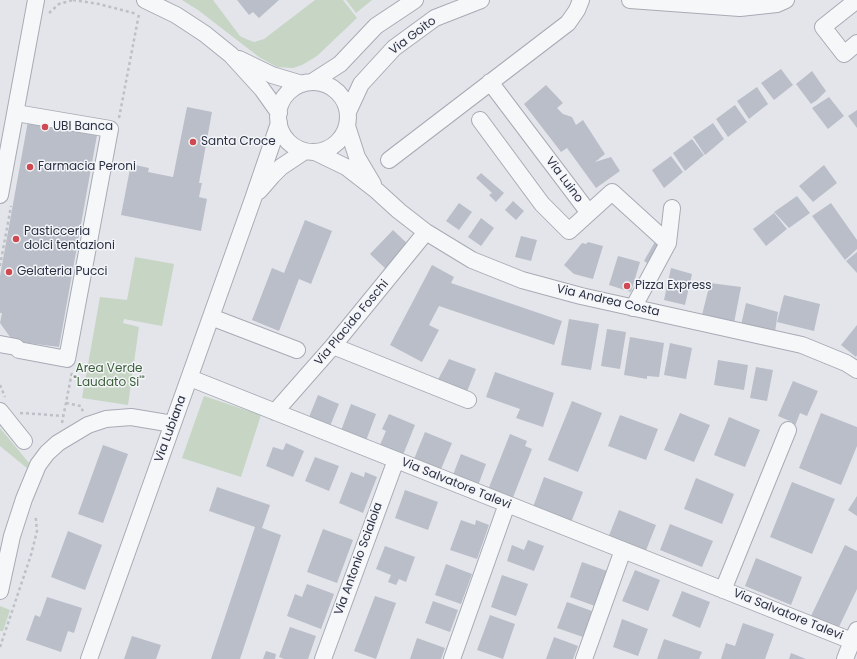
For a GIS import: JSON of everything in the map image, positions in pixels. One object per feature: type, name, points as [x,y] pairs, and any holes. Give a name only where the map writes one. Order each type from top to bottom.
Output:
[{"type":"street","points":[[0,195],[36,0]]},
{"type":"street","points":[[279,118],[281,104],[286,95],[293,89],[307,83],[340,64],[376,26],[414,0]]},
{"type":"street","name":"Via Goito","points":[[348,119],[361,84],[394,48],[435,18],[481,0]]},
{"type":"street","points":[[389,160],[568,23],[577,10],[581,0]]},
{"type":"street","points":[[630,0],[740,8],[777,4],[786,0]]},
{"type":"street","points":[[857,0],[823,27],[844,54],[857,43]]},
{"type":"street","points":[[145,4],[176,15],[205,34],[231,55],[262,89],[279,118],[282,132],[288,141],[295,147],[310,152],[326,150],[343,136],[348,119],[345,103],[339,94],[332,88],[322,83],[307,83],[272,75],[231,55]]},
{"type":"street","points":[[32,25],[41,9],[48,6]]},
{"type":"street","name":"Via Luino","points":[[490,82],[589,213],[612,192],[668,243]]},
{"type":"street","points":[[0,344],[16,347],[19,350],[67,359],[110,129],[16,113]]},
{"type":"street","name":"Via Lubiana","points":[[89,659],[253,199],[279,118]]},
{"type":"street","name":"Via Andrea Costa","points":[[348,119],[357,158],[377,191]]},
{"type":"street","points":[[480,120],[542,204],[569,231],[589,213]]},
{"type":"street","name":"Via Andrea Costa","points":[[310,152],[346,167],[426,232],[472,260],[522,280],[633,308],[802,345],[846,363],[857,370]]},
{"type":"street","name":"Via Lubiana","points":[[253,199],[281,167],[310,152]]},
{"type":"street","points":[[633,308],[668,243],[672,208]]},
{"type":"street","name":"Via Placido Foschi","points":[[275,412],[333,346],[426,232]]},
{"type":"street","points":[[211,317],[297,350]]},
{"type":"street","points":[[333,346],[468,400]]},
{"type":"street","name":"Via Salvatore Talevi","points":[[190,378],[723,590],[854,636]]},
{"type":"street","points":[[3,405],[24,442]]},
{"type":"street","points":[[0,591],[12,536],[24,499],[38,465],[47,453],[58,443],[88,425],[106,419],[131,417],[173,424]]},
{"type":"street","name":"Via Salvatore Talevi","points":[[723,590],[788,430]]},
{"type":"street","name":"Via Antonio Scialoia","points":[[322,659],[396,460]]},
{"type":"street","points":[[452,659],[507,504]]},
{"type":"street","points":[[584,659],[623,550]]},
{"type":"street","points":[[845,659],[854,636]]},
{"type":"path","points":[[48,6],[73,0],[99,4],[145,4]]},
{"type":"path","points":[[0,385],[3,405]]},
{"type":"path","points":[[16,412],[64,416]]},
{"type":"path","points":[[0,647],[32,555],[37,531],[36,520],[24,499]]},
{"type":"path","points":[[0,638],[4,637]]},
{"type":"green space","points":[[182,0],[213,0],[240,36],[254,42],[264,39],[315,0],[343,0],[357,18],[317,56],[302,65],[293,68],[277,67],[259,57],[198,10]]},
{"type":"green space","points":[[346,0],[372,0],[356,13]]},
{"type":"green space","name":"Area Verde \"Laudato Si'\"","points":[[135,257],[174,264],[162,326],[124,319],[123,323],[139,327],[128,405],[82,398],[100,297],[127,300]]},
{"type":"green space","points":[[204,396],[261,415],[241,477],[182,458]]},
{"type":"green space","points":[[0,428],[29,463],[28,469],[0,446]]},
{"type":"green space","points":[[0,606],[10,610],[3,631],[0,631]]},
{"type":"building","points":[[237,0],[279,0],[259,18],[253,12],[249,15]]},
{"type":"building","points":[[781,69],[793,85],[774,100],[761,83]]},
{"type":"building","points":[[812,71],[826,91],[811,104],[796,84]]},
{"type":"building","points":[[546,85],[563,103],[557,108],[563,114],[572,117],[576,125],[583,120],[605,154],[595,162],[611,157],[620,171],[596,188],[567,148],[561,152],[524,104]]},
{"type":"building","points":[[757,87],[768,104],[749,119],[737,101]]},
{"type":"building","points":[[829,97],[844,116],[828,129],[812,108]]},
{"type":"building","points":[[735,105],[747,122],[728,137],[716,119]]},
{"type":"building","points":[[187,107],[212,112],[199,183],[202,183],[199,197],[207,199],[201,231],[121,215],[131,164],[149,168],[148,172],[173,177]]},
{"type":"building","points":[[857,110],[857,128],[848,116]]},
{"type":"building","points":[[28,121],[97,135],[59,347],[13,341],[0,323],[2,313],[0,313],[0,276]]},
{"type":"building","points":[[713,123],[724,139],[705,155],[693,137]]},
{"type":"building","points":[[692,139],[704,155],[685,171],[673,153]]},
{"type":"building","points":[[671,156],[683,172],[664,188],[652,170]]},
{"type":"building","points":[[824,165],[837,183],[813,202],[799,186]]},
{"type":"building","points":[[481,173],[504,193],[496,202],[489,195],[492,193],[476,178]]},
{"type":"building","points":[[797,196],[810,213],[789,228],[774,212]]},
{"type":"building","points":[[513,201],[524,211],[516,220],[505,210]]},
{"type":"building","points":[[459,203],[472,212],[459,230],[446,221]]},
{"type":"building","points":[[831,203],[857,240],[857,249],[845,260],[812,216]]},
{"type":"building","points":[[774,213],[787,229],[766,246],[753,229]]},
{"type":"building","points":[[481,218],[494,228],[481,246],[468,237]]},
{"type":"building","points":[[305,220],[332,231],[311,284],[299,279],[279,331],[252,320],[272,268],[284,273]]},
{"type":"building","points":[[393,230],[410,246],[387,270],[370,254]]},
{"type":"building","points":[[521,236],[537,240],[531,261],[515,257]]},
{"type":"building","points":[[656,240],[665,248],[654,267],[644,261]]},
{"type":"building","points":[[588,242],[603,246],[593,279],[574,274],[564,265],[582,243],[586,244]]},
{"type":"building","points":[[857,252],[857,273],[846,261]]},
{"type":"building","points":[[618,256],[640,262],[631,292],[609,285]]},
{"type":"building","points":[[432,265],[454,277],[451,283],[562,321],[554,345],[439,306],[429,325],[439,330],[422,362],[390,345]]},
{"type":"building","points":[[671,268],[692,274],[685,305],[664,300]]},
{"type":"building","points":[[710,283],[741,287],[734,323],[702,315]]},
{"type":"building","points":[[784,295],[820,304],[814,331],[777,322]]},
{"type":"building","points":[[746,303],[778,312],[775,332],[741,325]]},
{"type":"building","points":[[569,319],[599,324],[591,370],[561,365]]},
{"type":"building","points":[[857,325],[857,355],[856,357],[841,345]]},
{"type":"building","points":[[607,329],[626,332],[620,369],[601,366]]},
{"type":"building","points":[[630,337],[664,343],[659,377],[647,376],[647,379],[624,375]]},
{"type":"building","points":[[670,343],[692,348],[686,379],[664,375]]},
{"type":"building","points":[[449,359],[476,369],[464,399],[434,387]]},
{"type":"building","points":[[718,360],[748,365],[744,390],[714,385]]},
{"type":"building","points":[[756,367],[773,370],[767,401],[750,398]]},
{"type":"building","points":[[495,372],[554,393],[543,427],[516,418],[520,409],[486,397]]},
{"type":"building","points":[[793,381],[818,391],[807,416],[800,413],[795,426],[791,424],[792,422],[778,416]]},
{"type":"building","points":[[318,395],[339,404],[328,431],[307,422]]},
{"type":"building","points":[[572,401],[602,413],[578,472],[548,460]]},
{"type":"building","points":[[351,404],[376,414],[364,446],[339,436]]},
{"type":"building","points":[[680,413],[710,425],[694,462],[664,450]]},
{"type":"building","points":[[821,413],[857,427],[857,446],[841,485],[799,468]]},
{"type":"building","points":[[389,414],[415,425],[401,460],[379,447],[386,431],[382,429]]},
{"type":"building","points":[[620,415],[658,429],[646,460],[608,446]]},
{"type":"building","points":[[729,417],[760,430],[745,467],[714,455]]},
{"type":"building","points":[[425,432],[452,443],[439,474],[412,464]]},
{"type":"building","points":[[510,434],[527,441],[525,446],[532,449],[510,505],[486,495]]},
{"type":"building","points":[[286,443],[304,451],[293,477],[266,466],[273,447],[283,450]]},
{"type":"building","points":[[103,445],[128,454],[103,523],[78,514]]},
{"type":"building","points":[[461,454],[486,464],[476,491],[451,480]]},
{"type":"building","points":[[315,457],[339,466],[329,491],[305,481]]},
{"type":"building","points":[[351,472],[364,477],[365,472],[377,477],[363,513],[339,503]]},
{"type":"building","points":[[544,477],[583,492],[570,525],[532,510]]},
{"type":"building","points":[[696,478],[734,494],[722,524],[684,509]]},
{"type":"building","points":[[792,482],[835,499],[812,554],[770,537]]},
{"type":"building","points":[[217,487],[270,505],[262,528],[281,535],[240,659],[211,659],[255,527],[209,511]]},
{"type":"building","points":[[405,490],[438,502],[428,530],[395,518]]},
{"type":"building","points":[[857,496],[857,516],[848,510]]},
{"type":"building","points":[[619,510],[656,525],[645,553],[608,538]]},
{"type":"building","points":[[461,520],[475,525],[476,520],[489,525],[477,559],[450,550]]},
{"type":"building","points":[[670,524],[713,541],[702,567],[660,550]]},
{"type":"building","points":[[323,529],[353,540],[337,583],[307,572]]},
{"type":"building","points":[[68,531],[102,545],[85,590],[51,577]]},
{"type":"building","points":[[528,540],[544,546],[534,571],[507,561],[512,545],[524,550]]},
{"type":"building","points":[[845,545],[857,551],[857,589],[838,629],[811,616]]},
{"type":"building","points":[[385,546],[415,557],[406,582],[399,579],[396,585],[388,582],[391,575],[376,569]]},
{"type":"building","points":[[756,558],[802,577],[791,605],[745,586]]},
{"type":"building","points":[[582,562],[607,571],[595,606],[570,597]]},
{"type":"building","points":[[446,564],[472,574],[461,604],[435,595]]},
{"type":"building","points":[[635,570],[660,580],[648,611],[622,601]]},
{"type":"building","points":[[502,575],[528,584],[516,616],[491,607]]},
{"type":"building","points":[[307,584],[334,594],[321,629],[287,616],[295,594],[302,597]]},
{"type":"building","points":[[682,591],[710,602],[700,628],[672,616]]},
{"type":"building","points":[[375,596],[396,603],[376,659],[354,651]]},
{"type":"building","points":[[47,597],[82,608],[74,633],[68,631],[61,652],[26,640],[35,615],[40,617]]},
{"type":"building","points":[[433,601],[458,610],[450,632],[425,623]]},
{"type":"building","points":[[567,602],[592,611],[583,637],[557,628]]},
{"type":"building","points":[[490,615],[515,624],[503,659],[477,650]]},
{"type":"building","points":[[622,619],[648,629],[638,656],[613,647]]},
{"type":"building","points":[[743,623],[774,634],[765,659],[721,659],[726,643],[735,646]]},
{"type":"building","points":[[290,627],[316,636],[308,659],[284,659],[279,657]]},
{"type":"building","points":[[132,636],[161,645],[156,659],[124,659]]},
{"type":"building","points":[[554,637],[578,646],[573,659],[546,659]]},
{"type":"building","points":[[417,638],[445,648],[441,659],[410,659]]},
{"type":"building","points":[[664,639],[702,652],[699,659],[657,659]]},
{"type":"building","points":[[266,651],[276,654],[275,659],[263,659]]},
{"type":"building","points":[[791,653],[806,659],[789,659]]},
{"type":"place","name":"UBI Banca","points":[[45,127]]},
{"type":"place","name":"Santa Croce","points":[[193,142]]},
{"type":"place","name":"Farmacia Peroni","points":[[30,167]]},
{"type":"place","name":"Pasticceria dolci tentazioni","points":[[16,239]]},
{"type":"place","name":"Gelateria Pucci","points":[[9,272]]},
{"type":"place","name":"Pizza Express","points":[[627,286]]}]
